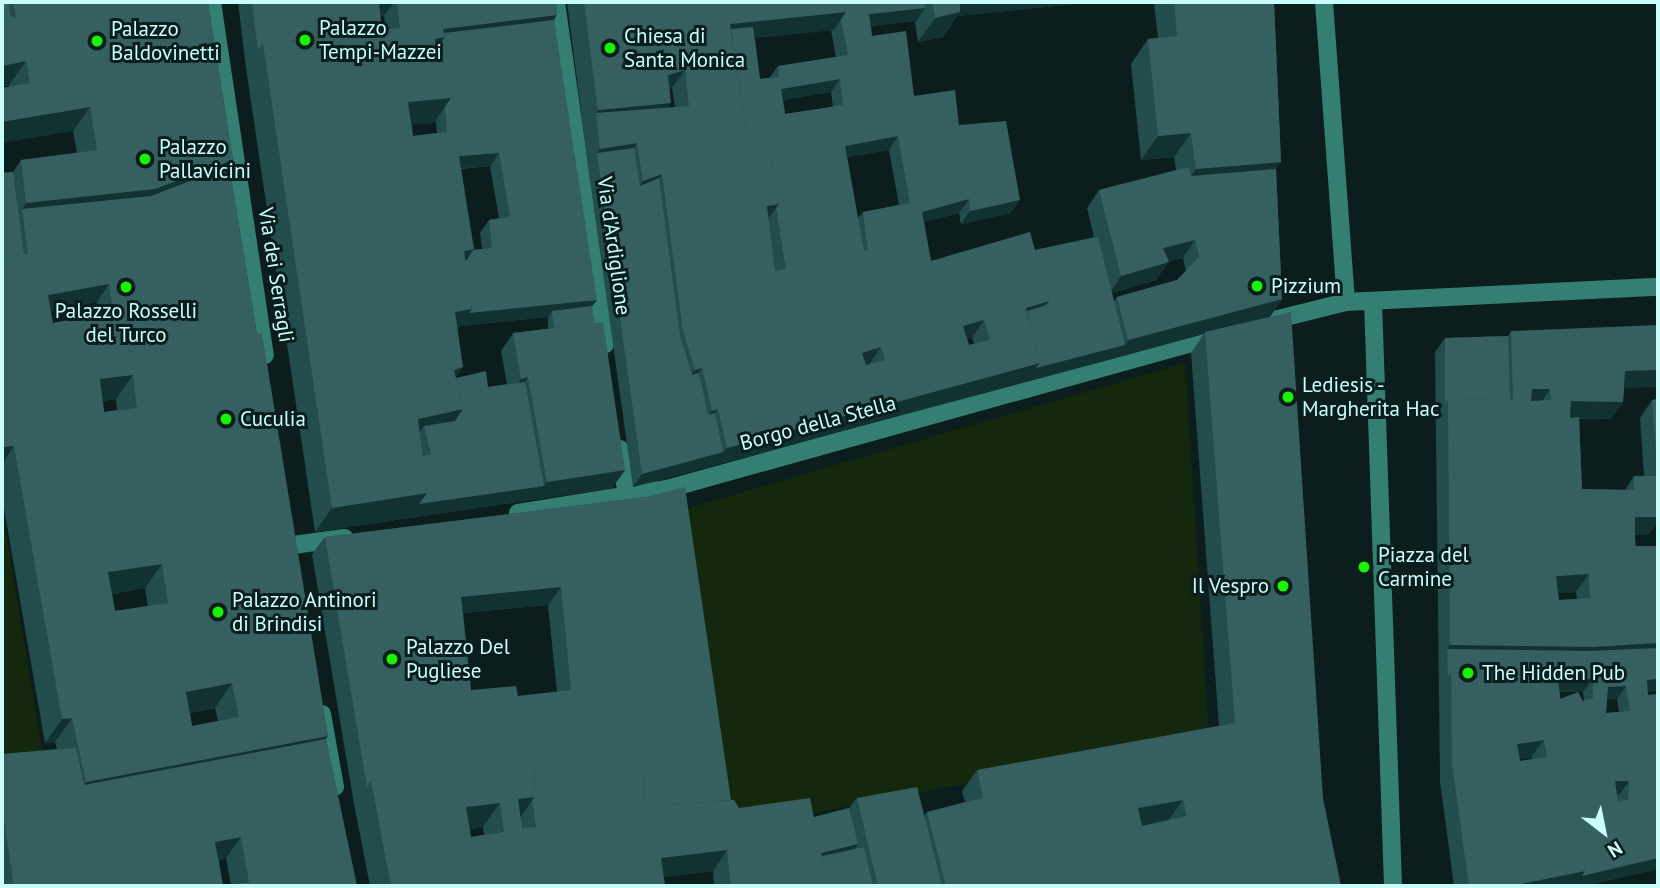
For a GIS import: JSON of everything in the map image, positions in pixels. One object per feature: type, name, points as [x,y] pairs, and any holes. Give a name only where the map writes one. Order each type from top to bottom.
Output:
[{"type":"street","name":"Via dei Serragli","points":[[212,2],[267,368]]},
{"type":"street","name":"Via d'Ardiglione","points":[[556,2],[607,359]]},
{"type":"street","points":[[1324,2],[1346,302],[1658,287]]},
{"type":"street","points":[[1373,301],[1393,886]]},
{"type":"street","name":"Borgo della Stella","points":[[494,516],[627,497],[1346,302]]},
{"type":"street","points":[[617,428],[627,497]]},
{"type":"street","points":[[293,545],[360,536]]},
{"type":"street","points":[[318,693],[338,802]]},
{"type":"green space","points":[[1185,363],[1209,736],[805,815],[727,813],[682,510]]},
{"type":"green space","points":[[2,509],[45,767],[2,774]]},
{"type":"building","points":[[2,2],[8,2],[11,18],[2,18]]},
{"type":"building","points":[[13,2],[208,2],[233,160],[155,189],[26,203],[21,160],[97,150],[90,107],[2,122],[2,88],[30,83],[26,61],[2,66],[2,18],[16,17]]},
{"type":"building","points":[[252,2],[379,2],[382,30],[263,44],[258,50]]},
{"type":"building","points":[[397,2],[556,2],[557,15],[443,29],[441,23],[400,28]]},
{"type":"building","name":"Chiesa di Santa Monica","points":[[584,2],[660,2],[671,103],[598,110]]},
{"type":"building","points":[[660,2],[842,2],[846,12],[730,24],[750,157],[770,154],[779,204],[767,206],[775,271],[868,250],[863,212],[920,201],[931,261],[1030,232],[1049,301],[1026,308],[1040,363],[727,448],[718,409],[712,411],[702,368],[695,370],[683,331],[662,174],[643,181],[637,143],[600,149],[596,113],[689,106],[685,70],[668,75]],"holes":[[[984,320],[990,340],[969,345],[963,326]],[[881,347],[885,360],[866,365],[862,353]]]},
{"type":"building","points":[[842,2],[924,2],[925,8],[869,14],[872,36],[906,31],[914,96],[955,90],[959,125],[1006,121],[1020,200],[970,211],[969,199],[922,212],[920,201],[910,203],[898,136],[845,146],[864,251],[786,269],[770,154],[750,157],[731,29],[753,27],[760,79],[779,77],[778,66],[848,55],[841,20],[846,12]],"holes":[[[840,79],[843,105],[785,114],[781,89]]]},
{"type":"building","points":[[932,2],[960,2],[960,12],[935,18]]},
{"type":"building","points":[[1174,2],[1274,2],[1281,162],[1196,169],[1191,133],[1158,136],[1148,39],[1177,36]]},
{"type":"building","points":[[554,20],[597,300],[469,313],[472,309],[465,260],[473,250],[492,248],[489,220],[510,217],[499,153],[459,156],[455,131],[447,132],[445,107],[451,98],[450,69],[438,68],[436,49],[445,37],[444,33]]},
{"type":"building","points":[[441,23],[445,37],[435,39],[438,68],[450,69],[451,98],[408,102],[413,136],[455,131],[474,249],[464,251],[472,309],[455,312],[463,367],[454,370],[463,409],[418,419],[427,493],[332,508],[263,44]]},
{"type":"building","points":[[634,148],[640,186],[659,178],[680,336],[692,375],[699,373],[708,415],[715,413],[723,452],[642,474],[597,153]]},
{"type":"building","name":"Palazzo Rosselli del Turco","points":[[229,166],[257,334],[2,373],[2,257],[28,254],[22,209],[151,196]],"holes":[[[109,284],[113,312],[53,323],[48,295]]]},
{"type":"building","points":[[1189,167],[1191,176],[1276,169],[1282,299],[1128,340],[1117,297],[1177,280],[1199,257],[1195,240],[1163,248],[1169,262],[1121,276],[1099,190]]},
{"type":"building","points":[[13,172],[24,255],[2,257],[2,173]]},
{"type":"building","points":[[1098,237],[1125,345],[1036,368],[1040,363],[1027,311],[1046,305],[1049,301],[1035,250]]},
{"type":"building","points":[[592,306],[594,323],[554,328],[552,311]]},
{"type":"building","points":[[1291,312],[1323,799],[1341,886],[946,886],[927,812],[983,798],[977,770],[1235,723],[1205,332]],"holes":[[[1183,800],[1187,816],[1142,826],[1138,808]]]},
{"type":"building","points":[[603,322],[625,470],[547,482],[528,377],[521,379],[513,333]]},
{"type":"building","points":[[1658,325],[1658,370],[1625,371],[1623,402],[1571,401],[1570,418],[1579,417],[1582,489],[1634,490],[1634,476],[1658,476],[1658,517],[1635,517],[1635,546],[1658,546],[1658,643],[1592,647],[1450,645],[1448,399],[1513,400],[1511,331]],"holes":[[[1532,389],[1550,389],[1551,400],[1531,401]],[[1589,574],[1590,598],[1559,600],[1556,576]]]},
{"type":"building","name":"Palazzo Antinori di Brindisi","points":[[262,333],[328,736],[86,782],[72,718],[62,719],[14,446],[2,447],[2,373]],"holes":[[[133,375],[137,408],[104,412],[100,379]],[[162,564],[168,603],[115,611],[108,572]],[[232,683],[239,717],[192,726],[186,692]]]},
{"type":"building","points":[[1508,336],[1510,400],[1448,399],[1445,404],[1445,338]]},
{"type":"building","points":[[486,371],[488,387],[525,382],[544,486],[419,504],[427,493],[422,456],[431,454],[424,426],[455,421],[463,409],[456,378]]},
{"type":"building","points":[[1658,399],[1658,476],[1652,400]]},
{"type":"building","name":"Palazzo Del Pugliese","points":[[685,487],[731,800],[644,807],[645,768],[535,784],[534,759],[371,780],[367,787],[325,537],[645,497]],"holes":[[[561,587],[571,690],[518,696],[516,686],[471,690],[461,597]]]},
{"type":"building","points":[[1658,648],[1658,679],[1647,680],[1648,695],[1658,694],[1658,858],[1582,876],[1585,871],[1560,699],[1578,692],[1583,701],[1593,698],[1593,679],[1557,679],[1557,674],[1451,672],[1448,676],[1447,649],[1589,651]],"holes":[[[1626,686],[1630,711],[1606,713],[1608,687]],[[1615,781],[1629,781],[1628,800],[1618,802]]]},
{"type":"building","points":[[1451,672],[1557,674],[1585,871],[1511,886],[1469,886],[1452,764]],"holes":[[[1544,740],[1547,757],[1520,761],[1517,744]]]},
{"type":"building","points":[[326,739],[357,886],[225,886],[249,882],[241,837],[215,842],[223,886],[14,886],[2,806],[2,754],[76,748],[84,785]]},
{"type":"building","points":[[534,759],[535,797],[518,799],[522,828],[539,827],[547,886],[391,886],[371,780]],"holes":[[[500,803],[504,832],[471,837],[466,807]]]},
{"type":"building","points":[[645,768],[644,807],[734,800],[739,808],[810,798],[828,886],[731,886],[727,850],[661,858],[665,886],[547,886],[539,827],[536,827],[532,800],[535,797],[535,784]]},
{"type":"building","points":[[917,787],[942,886],[878,886],[857,798]]},
{"type":"building","points":[[849,808],[858,844],[821,853],[814,817]]},
{"type":"building","points":[[864,847],[873,886],[828,886],[822,856]]},
{"type":"place","name":"Palazzo Tempi-Mazzei","points":[[305,40]]},
{"type":"place","name":"Palazzo Baldovinetti","points":[[97,41]]},
{"type":"place","name":"Chiesa di Santa Monica","points":[[610,48]]},
{"type":"place","name":"Palazzo Pallavicini","points":[[145,159]]},
{"type":"place","name":"Pizzium","points":[[1257,286]]},
{"type":"place","name":"Palazzo Rosselli del Turco","points":[[126,287]]},
{"type":"place","name":"Lediesis - Margherita Hac","points":[[1288,397]]},
{"type":"place","name":"Cuculia","points":[[226,419]]},
{"type":"place","name":"Piazza del Carmine","points":[[1364,567]]},
{"type":"place","name":"Il Vespro","points":[[1283,586]]},
{"type":"place","name":"Palazzo Antinori di Brindisi","points":[[218,612]]},
{"type":"place","name":"Palazzo Del Pugliese","points":[[392,659]]},
{"type":"place","name":"The Hidden Pub","points":[[1468,673]]}]
